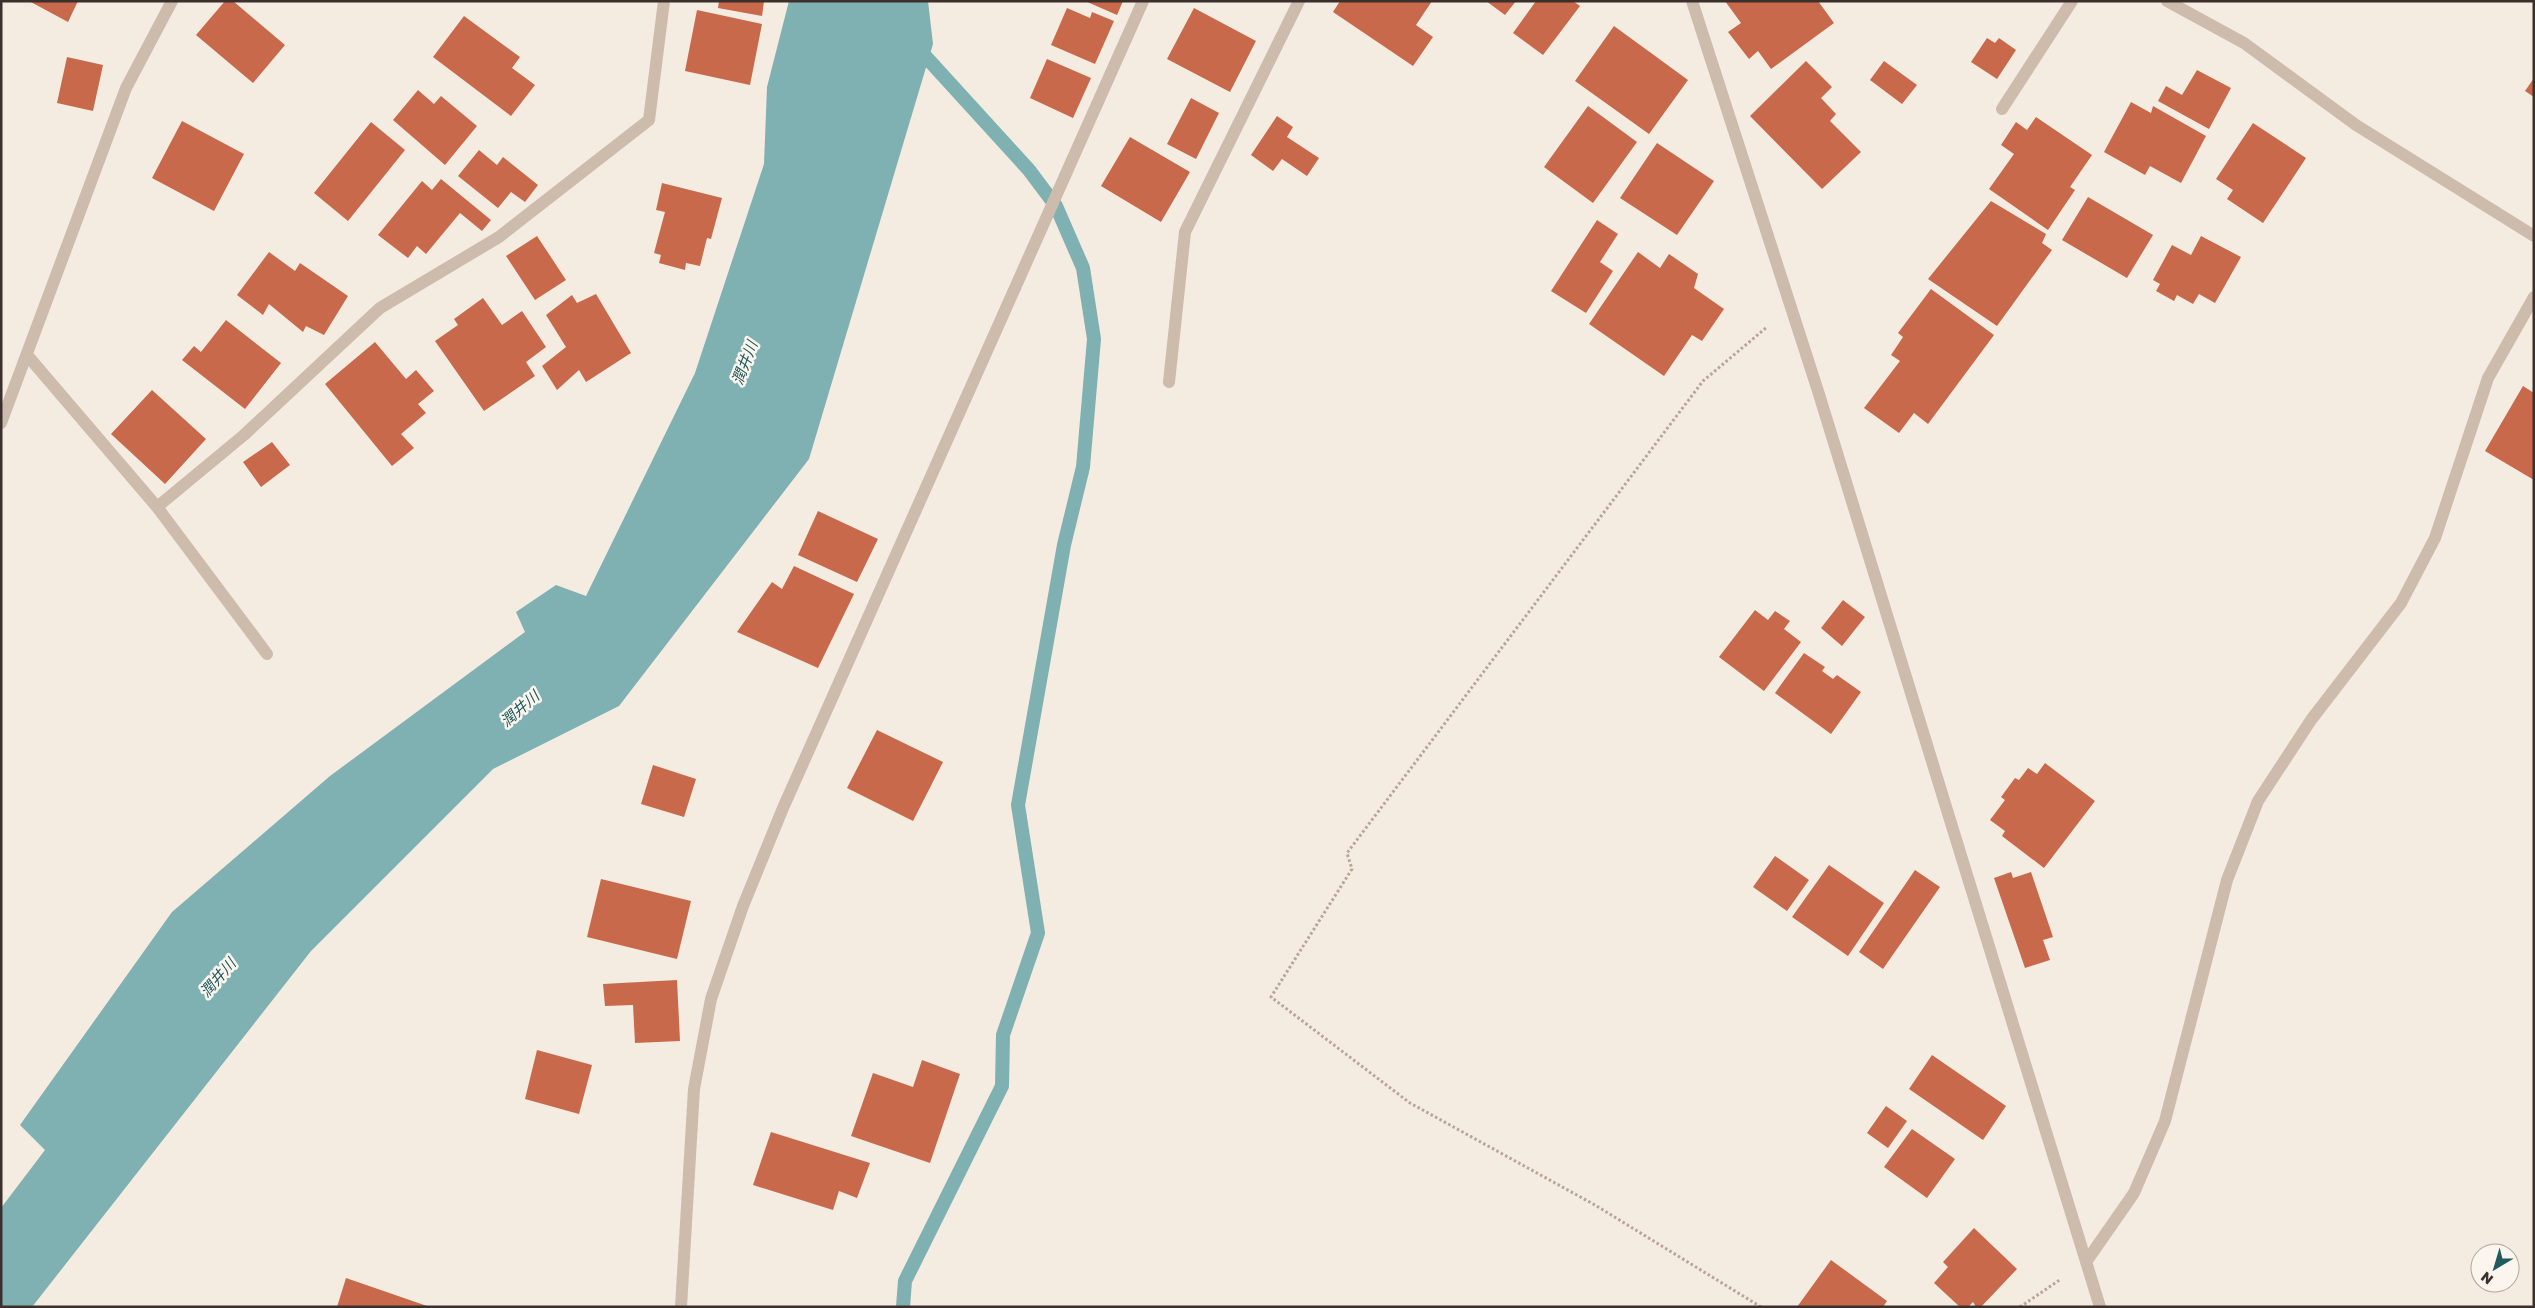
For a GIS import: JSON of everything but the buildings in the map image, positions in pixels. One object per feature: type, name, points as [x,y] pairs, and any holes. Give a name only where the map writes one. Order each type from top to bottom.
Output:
[{"type":"street","points":[[1,423],[126,88],[172,1]]},
{"type":"street","points":[[157,507],[244,434],[380,308],[499,237],[649,120],[664,1]]},
{"type":"street","points":[[681,1307],[694,1089],[711,999],[743,906],[783,808],[1143,1]]},
{"type":"street","points":[[1169,382],[1185,232],[1299,1]]},
{"type":"street","points":[[1692,1],[1818,391],[2100,1307]]},
{"type":"street","points":[[2002,109],[2072,1]]},
{"type":"street","points":[[2167,1],[2244,43],[2356,125],[2534,236]]},
{"type":"street","points":[[2086,1262],[2134,1193],[2165,1121],[2227,880],[2258,801],[2311,720],[2402,603],[2435,538],[2488,378],[2534,298]]},
{"type":"street","points":[[27,354],[157,507],[267,654]]},
{"type":"path","points":[[1761,1307],[1595,1206],[1410,1103],[1271,997],[1352,869],[1347,853],[1703,381],[1790,307]]},
{"type":"path","points":[[2020,1307],[2086,1262]]},
{"type":"water","name":"潤井川","points":[[789,1],[928,1],[933,44],[809,459],[619,706],[493,769],[311,951],[32,1307],[1,1307],[1,1208],[45,1150],[20,1125],[172,912],[330,776],[525,632],[516,612],[556,585],[586,596],[695,373],[764,164],[767,87]]},
{"type":"waterway","points":[[903,1307],[905,1281],[1002,1086],[1003,1035],[1038,933],[1018,805],[1064,545],[1083,467],[1094,339],[1083,268],[1056,206],[1029,170],[916,46]]}]
